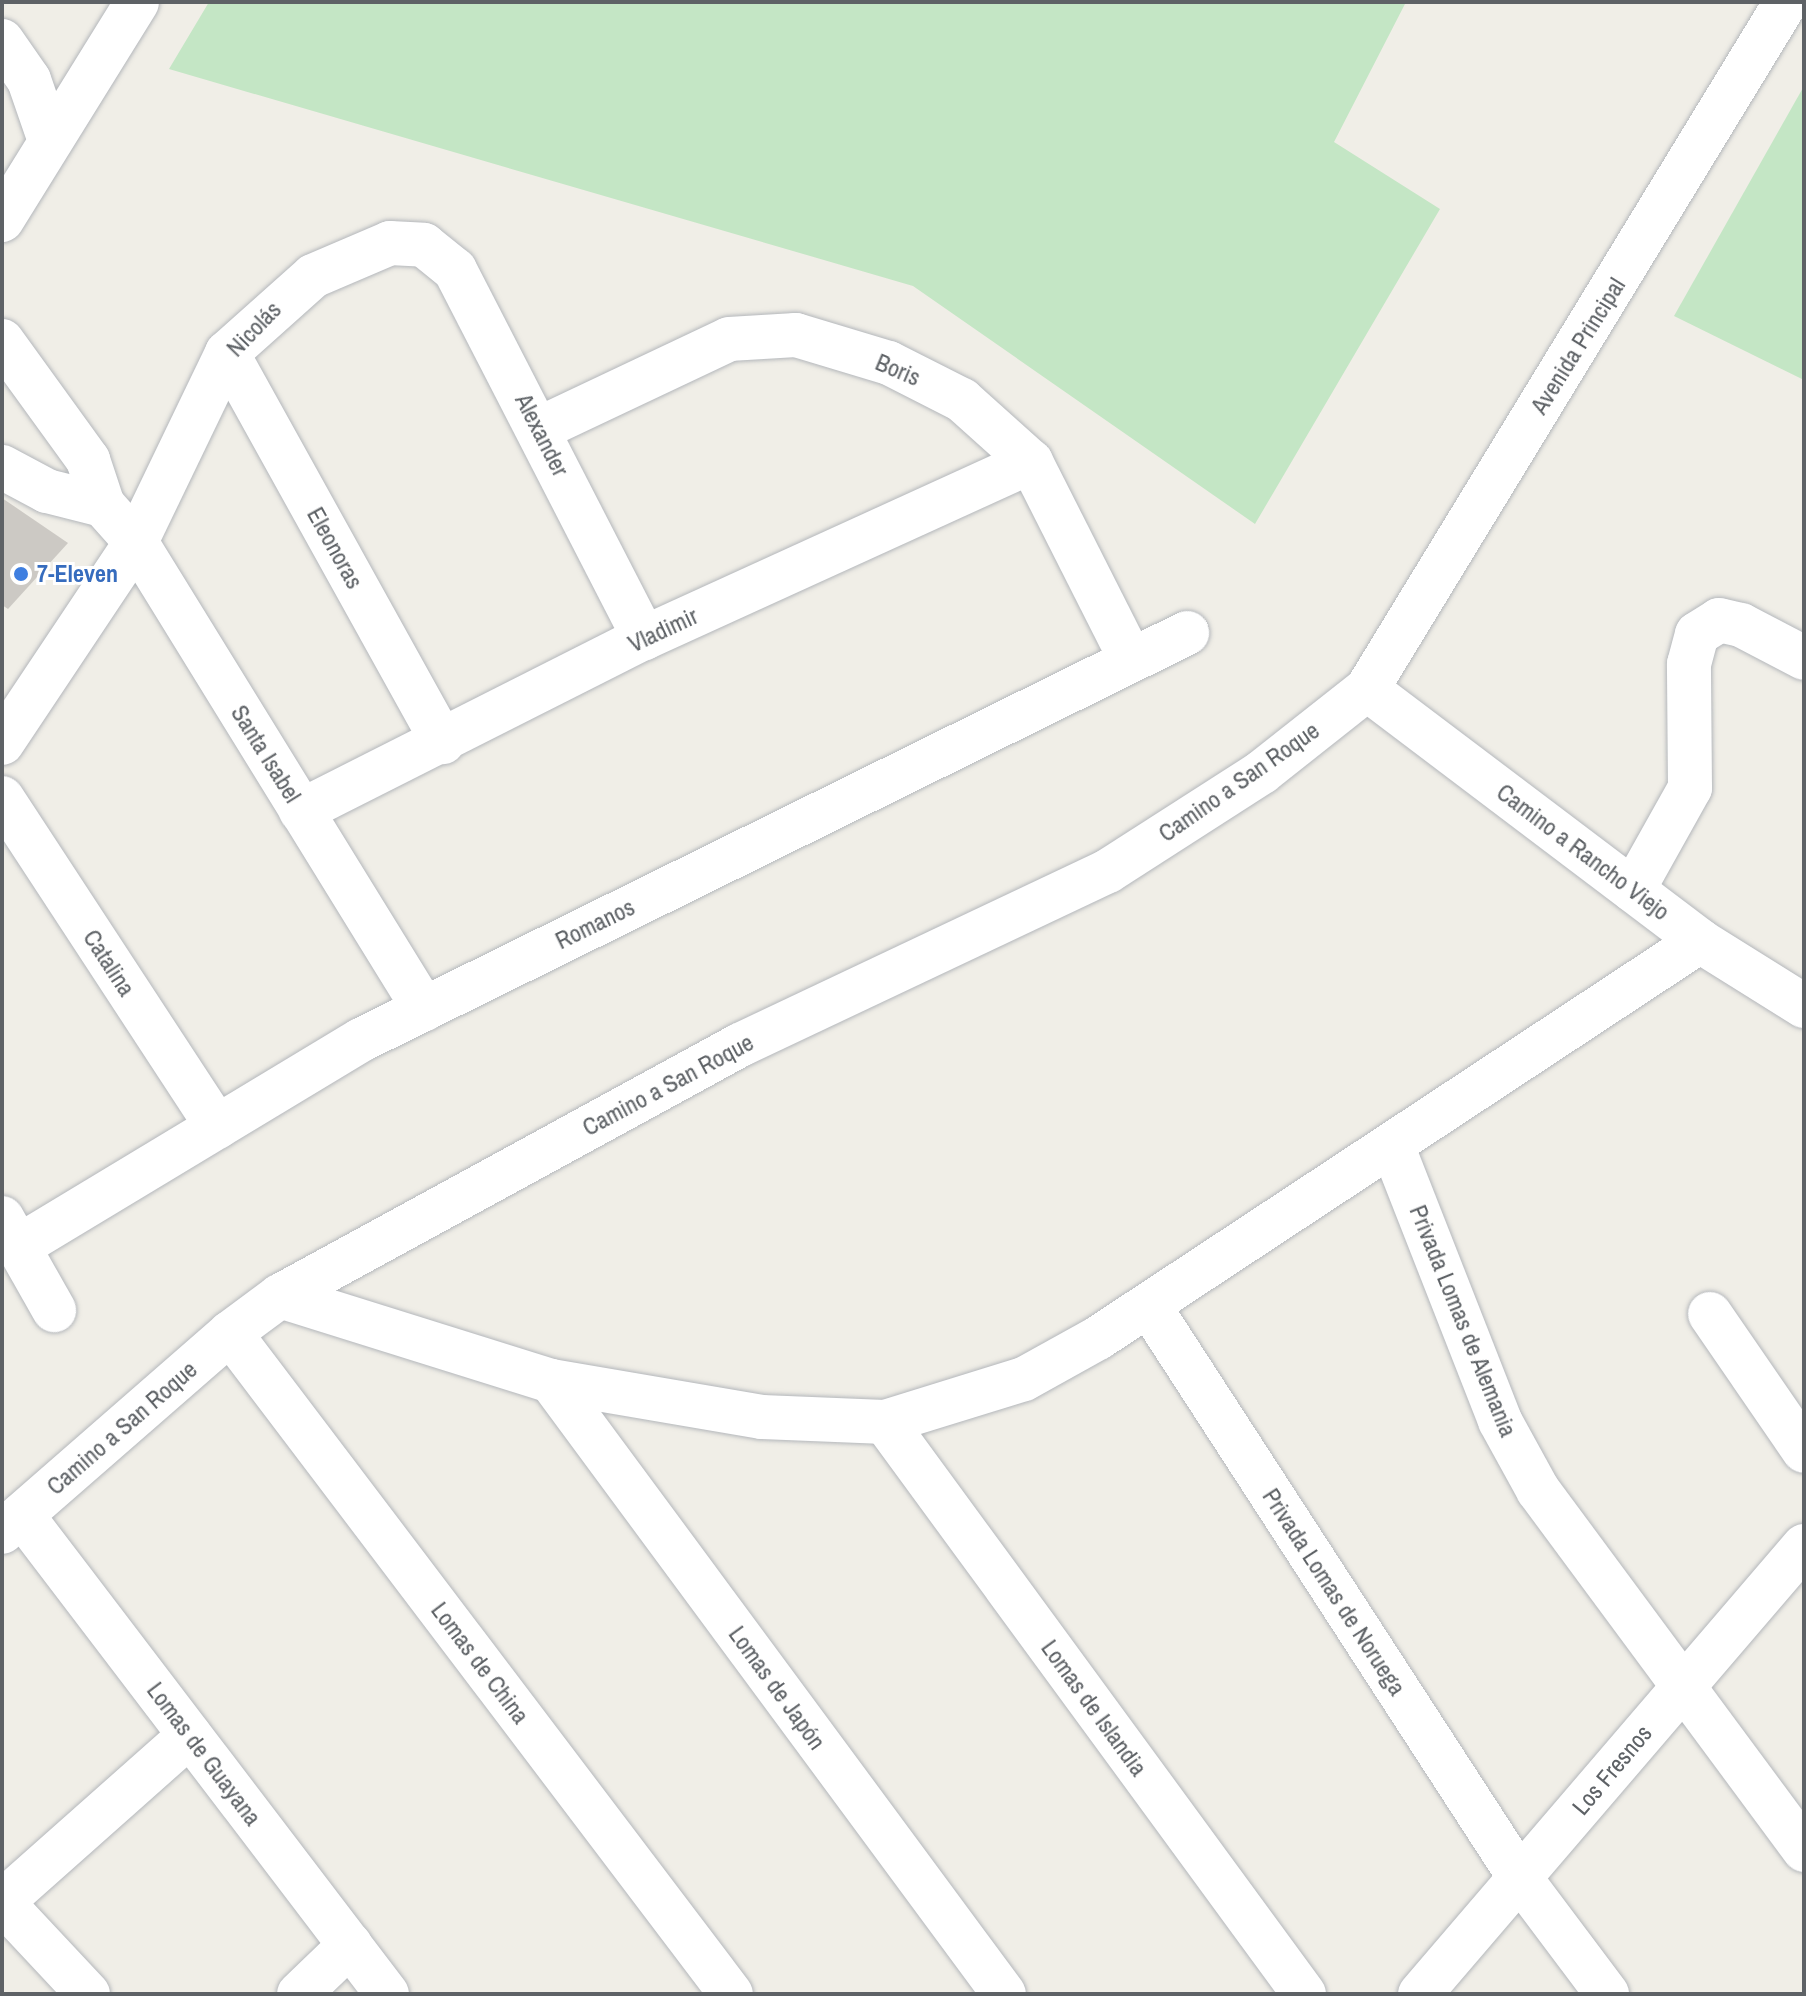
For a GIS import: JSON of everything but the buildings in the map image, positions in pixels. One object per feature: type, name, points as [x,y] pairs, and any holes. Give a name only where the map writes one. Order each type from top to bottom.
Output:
[{"type":"street","points":[[2,220],[28,156],[137,2]]},
{"type":"street","name":"Avenida Principal","points":[[1367,689],[1786,2]]},
{"type":"street","points":[[2,41],[29,80],[28,156]]},
{"type":"street","name":"Nicolás","points":[[2,743],[136,542],[227,353],[313,276],[390,243],[424,245]]},
{"type":"street","name":"Alexander","points":[[424,245],[455,270],[644,638]]},
{"type":"street","name":"Boris","points":[[539,429],[729,339],[796,335],[889,363],[962,400],[1031,462],[1131,660]]},
{"type":"street","points":[[2,341],[88,460],[103,505]]},
{"type":"street","name":"Eleonoras","points":[[227,353],[443,742]]},
{"type":"street","name":"Vladimir","points":[[301,811],[644,638],[1031,462]]},
{"type":"street","points":[[2,467],[47,491],[103,505]]},
{"type":"street","name":"Santa Isabel","points":[[103,505],[136,542],[424,1009]]},
{"type":"street","points":[[1633,890],[1690,788],[1689,664],[1697,634],[1719,620],[1741,625],[1804,658]]},
{"type":"street","name":"Romanos","points":[[12,1232],[217,1127],[361,1040],[1187,633]]},
{"type":"street","name":"Camino a Rancho Viejo","points":[[1367,689],[1700,941],[1804,1006]]},
{"type":"street","name":"Camino a San Roque","points":[[12,1523],[230,1333],[280,1296],[740,1045],[1108,871],[1262,772],[1367,689]]},
{"type":"street","name":"Catalina","points":[[2,798],[217,1127]]},
{"type":"street","points":[[280,1296],[551,1381],[762,1417],[885,1422],[1024,1379],[1149,1306],[1700,941]]},
{"type":"street","name":"Privada Lomas de Alemania","points":[[1392,1145],[1500,1421],[1538,1490],[1681,1689],[1804,1850]]},
{"type":"street","points":[[12,1232],[54,1310]]},
{"type":"street","name":"Privada Lomas de Noruega","points":[[1149,1306],[1520,1878],[1607,1994]]},
{"type":"street","points":[[1710,1314],[1804,1451]]},
{"type":"street","name":"Lomas de China","points":[[230,1333],[731,1994]]},
{"type":"street","name":"Lomas de Japón","points":[[551,1381],[1004,1994]]},
{"type":"street","name":"Lomas de Islandia","points":[[885,1422],[1304,1994]]},
{"type":"street","name":"Lomas de Guayana","points":[[12,1523],[190,1735],[387,1994]]},
{"type":"street","name":"Los Fresnos","points":[[1420,1994],[1804,1546]]},
{"type":"street","points":[[88,1994],[2,1902],[190,1735]]},
{"type":"street","points":[[299,1994],[350,1945]]},
{"type":"green space","points":[[209,2],[1406,2],[1334,142],[1440,209],[1255,524],[913,286],[169,69]]},
{"type":"green space","points":[[1804,86],[1804,380],[1674,316]]},
{"type":"place","name":"7-Eleven","points":[[21,574]]}]
